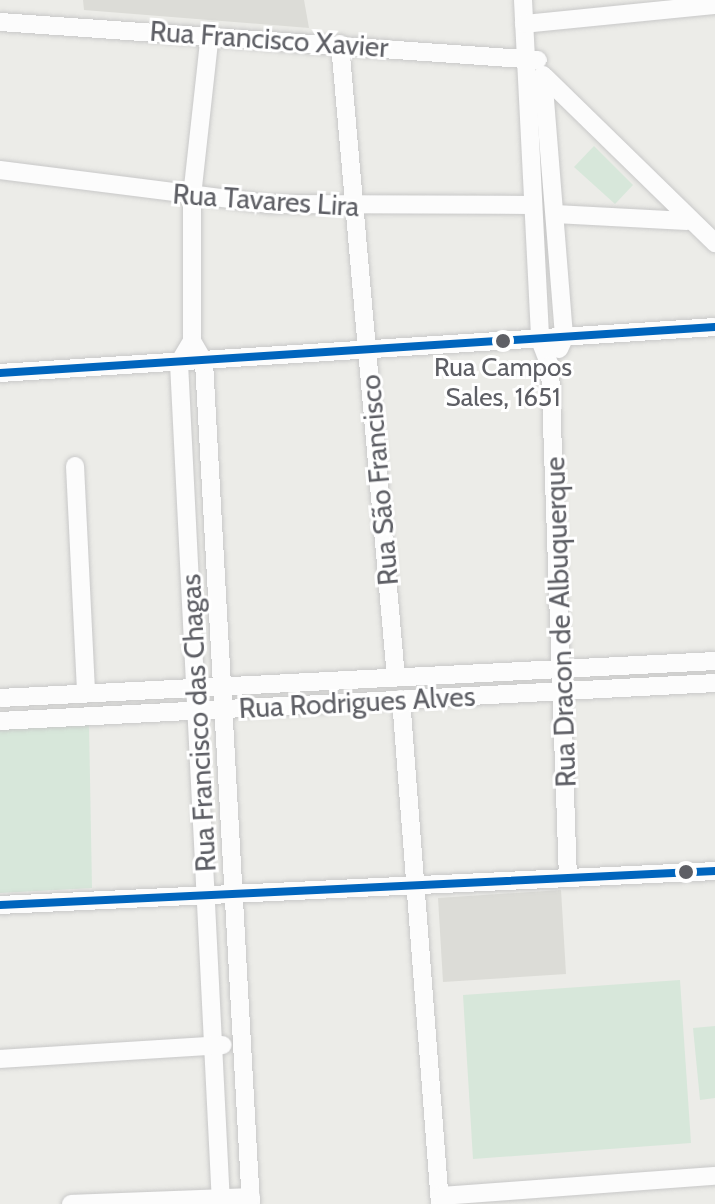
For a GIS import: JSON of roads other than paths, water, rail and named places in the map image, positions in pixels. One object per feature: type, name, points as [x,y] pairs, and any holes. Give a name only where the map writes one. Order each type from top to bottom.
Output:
[{"type":"street","points":[[523,0],[524,30],[536,65],[555,214],[564,338]]},
{"type":"street","points":[[524,30],[715,5]]},
{"type":"street","name":"Rua Francisco Xavier","points":[[0,22],[210,33],[536,65]]},
{"type":"street","name":"Rua Francisco das Chagas","points":[[210,33],[192,196],[192,341],[204,362],[251,1200]]},
{"type":"street","name":"Rua São Francisco","points":[[340,44],[396,678]]},
{"type":"street","points":[[536,65],[687,221],[715,243]]},
{"type":"street","name":"Rua Dracon de Albuquerque","points":[[536,65],[533,205],[540,340],[550,366],[568,878]]},
{"type":"street","name":"Rua Tavares Lira","points":[[0,170],[192,196],[354,207],[533,205]]},
{"type":"street","points":[[555,214],[687,221]]},
{"type":"street","points":[[0,373],[715,327]]},
{"type":"street","name":"Rua Dracon de Albuquerque","points":[[550,366],[564,338]]},
{"type":"street","points":[[179,363],[192,341]]},
{"type":"street","name":"Rua Francisco das Chagas","points":[[179,363],[198,688],[221,1201]]},
{"type":"street","points":[[75,466],[86,693]]},
{"type":"street","name":"Rua Rodrigues Alves","points":[[0,698],[715,661]]},
{"type":"street","name":"Rua Rodrigues Alves","points":[[0,721],[715,683]]},
{"type":"street","points":[[401,699],[440,1200],[715,1176]]},
{"type":"street","points":[[0,905],[232,894],[414,890],[715,871]]},
{"type":"street","points":[[0,1059],[241,1045]]},
{"type":"street","points":[[71,1204],[251,1200]]},
{"type":"place","name":"Rua Campos Sales, 1651","points":[[503,341]]}]
